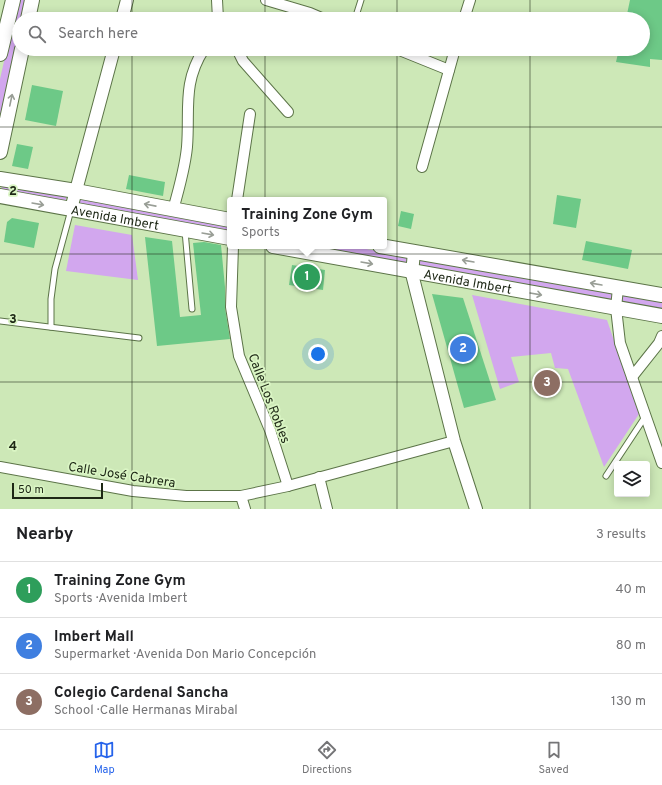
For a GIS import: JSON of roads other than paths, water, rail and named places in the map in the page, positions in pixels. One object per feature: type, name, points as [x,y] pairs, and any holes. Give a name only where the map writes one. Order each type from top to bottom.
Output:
[{"type":"main road","points":[[0,54],[14,0]]},
{"type":"main road","points":[[29,12],[32,0]]},
{"type":"main road","points":[[0,152],[21,56]]},
{"type":"main road","name":"Avenida Imbert","points":[[0,179],[76,191],[227,219]]},
{"type":"main road","name":"Avenida Imbert","points":[[0,196],[227,237]]},
{"type":"main road","name":"Avenida Imbert","points":[[387,247],[662,295]]},
{"type":"main road","name":"Avenida Imbert","points":[[290,249],[662,316]]},
{"type":"street","points":[[124,12],[127,0]]},
{"type":"street","points":[[217,0],[218,12]]},
{"type":"street","points":[[266,0],[307,12]]},
{"type":"street","points":[[466,12],[470,0]]},
{"type":"street","points":[[71,210],[112,56]]},
{"type":"street","points":[[173,210],[187,146],[188,97],[191,75],[200,56]]},
{"type":"street","points":[[240,56],[243,61],[288,112]]},
{"type":"street","points":[[414,56],[448,70]]},
{"type":"street","points":[[422,167],[453,56]]},
{"type":"street","points":[[237,197],[250,114]]},
{"type":"street","name":"Calle Los Robles","points":[[233,249],[231,307],[239,356],[270,430],[288,486]]},
{"type":"street","points":[[414,252],[411,271],[454,441],[476,509]]},
{"type":"street","points":[[618,288],[616,308],[620,343],[662,463]]},
{"type":"street","points":[[632,376],[659,343],[662,336]]},
{"type":"street","name":"Calle José Cabrera","points":[[0,467],[133,491],[186,496],[241,496],[288,486],[454,441]]},
{"type":"street","points":[[319,477],[327,509]]},
{"type":"street","points":[[241,496],[245,509]]},
{"type":"lane","points":[[358,12],[361,0]]},
{"type":"lane","points":[[51,327],[51,299],[55,269],[71,210]]},
{"type":"lane","points":[[184,230],[192,309]]},
{"type":"lane","points":[[0,321],[139,338]]},
{"type":"lane","points":[[606,476],[646,416]]},
{"type":"place","name":"Training Zone Gym","points":[[307,277]]},
{"type":"place","name":"Imbert Mall","points":[[463,349]]},
{"type":"place","name":"Colegio Cardenal Sancha","points":[[547,383]]}]
